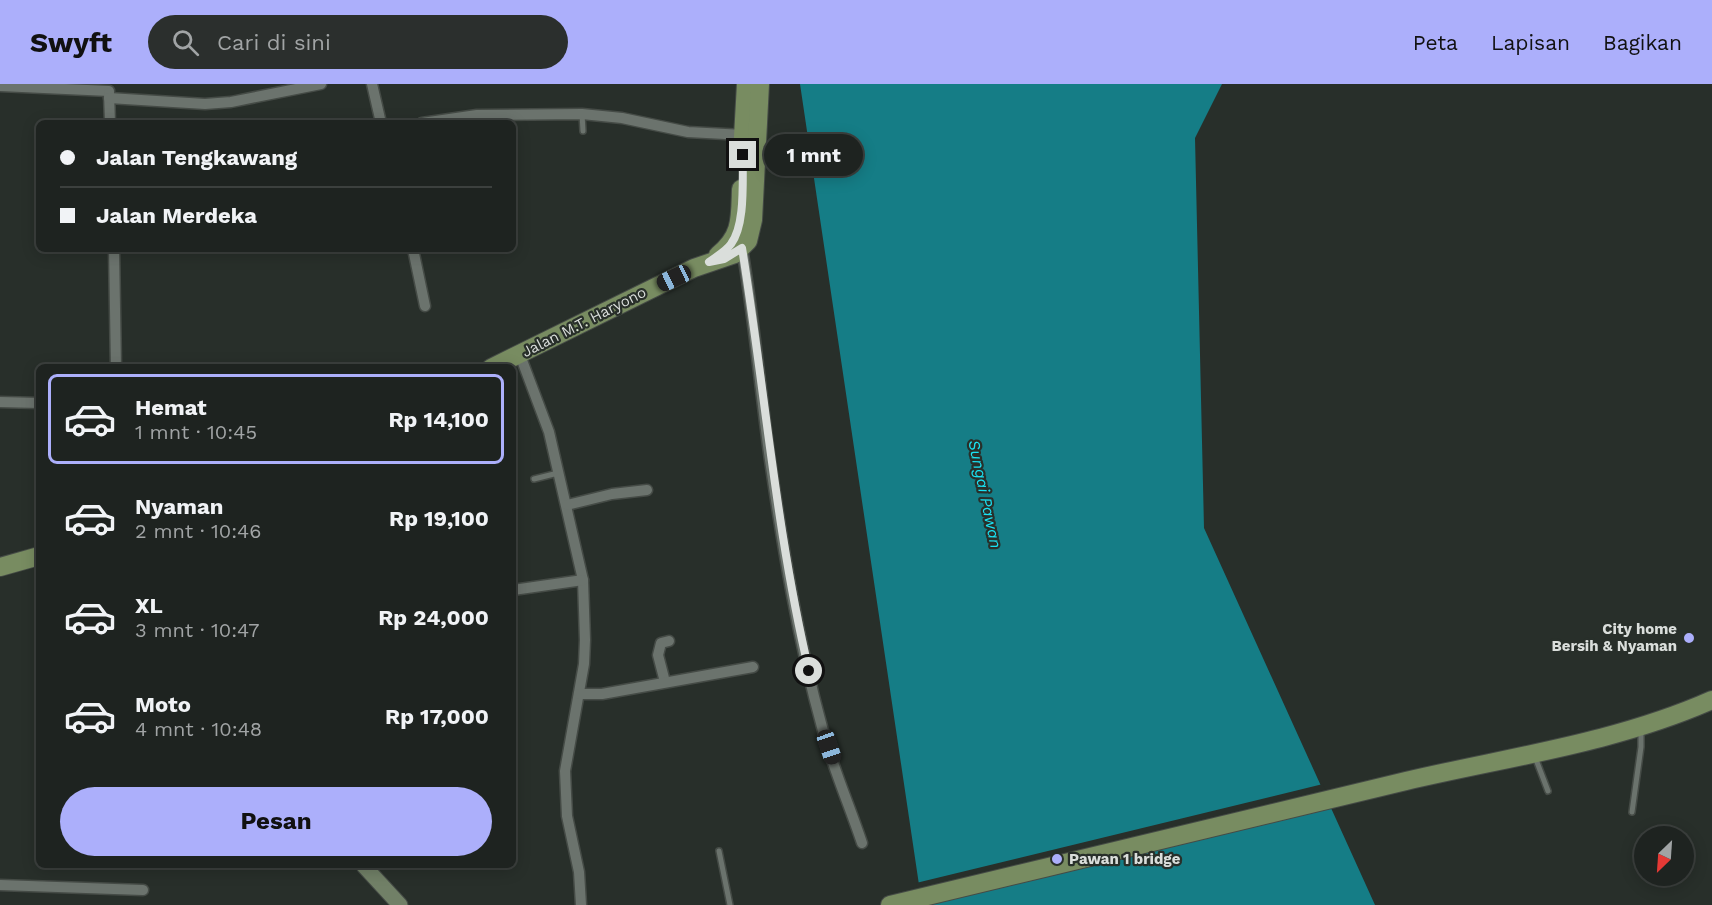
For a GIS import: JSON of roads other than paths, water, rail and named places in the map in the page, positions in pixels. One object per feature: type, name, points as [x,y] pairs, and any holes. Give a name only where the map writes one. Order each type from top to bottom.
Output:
[{"type":"main road","points":[[735,250],[739,226],[746,84]]},
{"type":"main road","points":[[735,250],[748,242],[752,230],[760,84]]},
{"type":"main road","name":"Jalan M.T. Haryono","points":[[500,364],[636,296],[735,250]]},
{"type":"main road","points":[[0,567],[36,557]]},
{"type":"main road","points":[[890,905],[1408,780],[1641,727],[1712,700]]},
{"type":"street","points":[[0,86],[109,91],[205,104],[231,102],[321,84]]},
{"type":"street","points":[[372,84],[380,120]]},
{"type":"street","points":[[109,91],[110,120]]},
{"type":"street","points":[[436,120],[477,115],[582,114],[622,117],[688,132],[744,135]]},
{"type":"street","points":[[735,250],[749,286],[770,460],[804,652],[822,728],[862,843]]},
{"type":"street","points":[[114,252],[116,364]]},
{"type":"street","points":[[414,252],[425,306]]},
{"type":"street","points":[[520,355],[549,432],[583,580],[584,664],[565,771],[567,816],[579,872],[581,905]]},
{"type":"street","points":[[0,402],[36,403]]},
{"type":"street","points":[[567,505],[612,494],[647,490]]},
{"type":"street","points":[[516,590],[583,580]]},
{"type":"street","points":[[665,682],[658,652],[661,643],[669,641]]},
{"type":"street","points":[[579,694],[602,694],[753,667]]},
{"type":"street","points":[[366,868],[400,905]]},
{"type":"street","points":[[0,885],[143,890]]},
{"type":"lane","points":[[582,114],[583,131]]},
{"type":"lane","points":[[534,479],[559,473]]},
{"type":"lane","points":[[1632,813],[1641,747],[1641,727]]},
{"type":"lane","points":[[1533,752],[1548,791]]},
{"type":"lane","points":[[719,851],[730,905]]},
{"type":"water","name":"Sungai Pawan","points":[[800,84],[1222,84],[1195,138],[1204,528],[1375,905],[922,905]]},
{"type":"place","name":"City home Bersih & Nyaman","points":[[1689,638]]},
{"type":"place","name":"Pawan 1 bridge","points":[[1057,859]]}]
